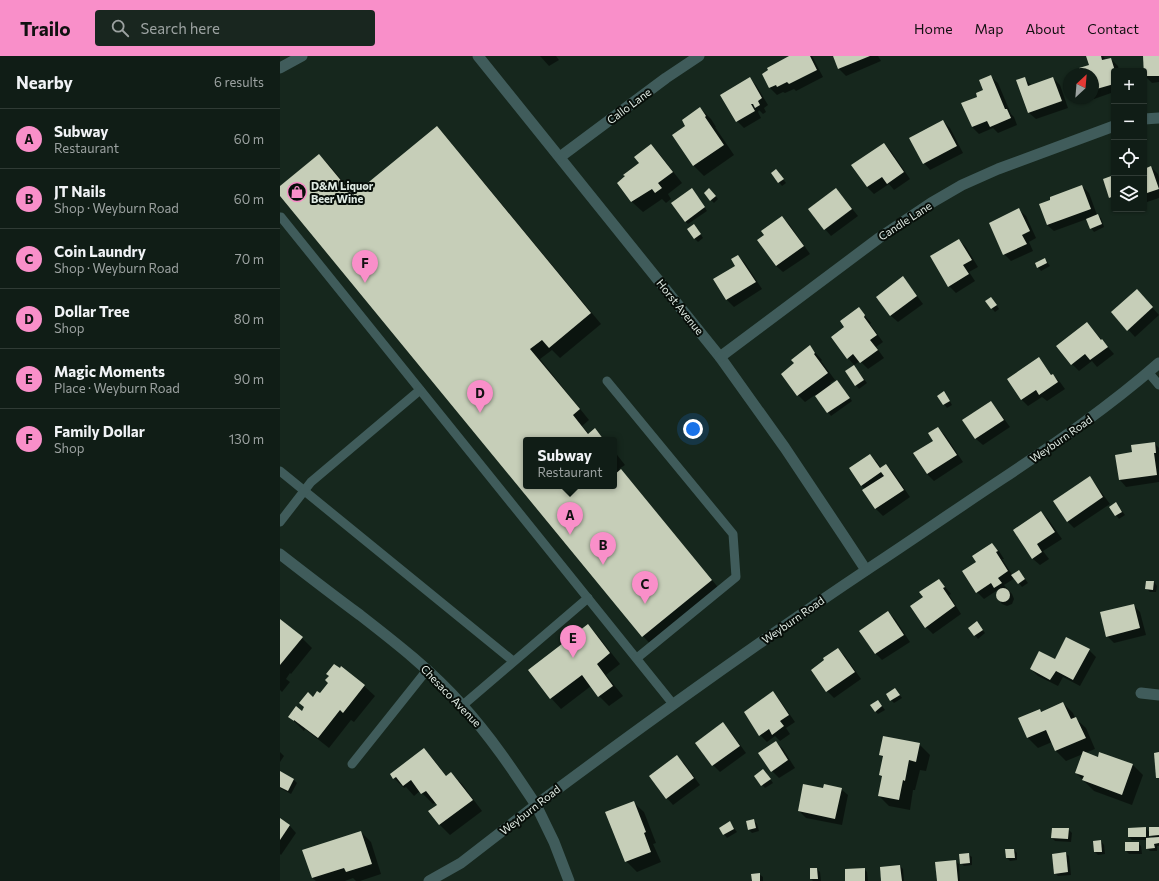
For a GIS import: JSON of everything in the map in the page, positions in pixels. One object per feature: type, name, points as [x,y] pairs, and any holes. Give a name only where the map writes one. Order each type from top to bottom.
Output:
[{"type":"street","points":[[280,68],[302,56]]},
{"type":"street","name":"Horst Avenue","points":[[478,56],[720,357],[785,448],[866,570]]},
{"type":"street","name":"Callo Lane","points":[[560,157],[666,78],[699,56]]},
{"type":"street","points":[[1147,119],[1159,118]]},
{"type":"street","name":"Candle Lane","points":[[720,357],[879,238],[931,204],[962,186],[998,169],[1111,127]]},
{"type":"street","name":"Weyburn Road","points":[[429,881],[461,863],[536,805],[673,704],[866,570],[1059,441],[1112,402],[1159,363]]},
{"type":"street","name":"Chesaco Avenue","points":[[280,554],[379,630],[427,670],[463,705],[504,757],[536,805],[554,842],[569,881]]},
{"type":"street","points":[[1141,693],[1159,695]]},
{"type":"lane","points":[[280,218],[281,217],[673,704]]},
{"type":"lane","points":[[1148,372],[1159,385]]},
{"type":"lane","points":[[607,381],[733,534],[736,577],[637,658]]},
{"type":"lane","points":[[280,522],[311,482],[420,390]]},
{"type":"lane","points":[[280,471],[513,661]]},
{"type":"lane","points":[[463,705],[588,598]]},
{"type":"lane","points":[[352,764],[427,670]]},
{"type":"building","points":[[789,56],[810,56],[817,70],[789,84],[787,82],[777,87],[776,85],[769,88],[762,74],[768,70],[767,68]]},
{"type":"building","points":[[833,56],[870,56],[838,69]]},
{"type":"building","points":[[1086,56],[1101,56],[1102,60],[1111,58],[1114,68],[1111,68],[1111,85],[1099,88],[1099,68],[1079,68],[1089,65]]},
{"type":"building","points":[[1143,56],[1159,56],[1159,76],[1147,76],[1147,68],[1144,68]]},
{"type":"building","points":[[991,75],[1005,109],[1007,109],[1011,118],[990,127],[987,121],[972,127],[961,103],[977,97],[976,93],[983,90],[979,80]]},
{"type":"building","points":[[750,77],[762,98],[758,101],[760,105],[755,108],[753,104],[751,104],[755,111],[736,122],[720,95]]},
{"type":"building","points":[[1025,77],[1028,86],[1053,77],[1062,101],[1028,113],[1016,80]]},
{"type":"building","points":[[700,107],[724,145],[693,166],[672,135],[685,126],[682,120]]},
{"type":"building","points":[[943,120],[957,146],[923,164],[909,138]]},
{"type":"building","points":[[437,126],[591,313],[549,348],[542,340],[530,349],[580,409],[573,415],[588,434],[595,428],[602,437],[523,437],[523,489],[617,489],[617,472],[621,469],[712,580],[642,637],[280,196],[280,186],[319,154],[353,195]]},
{"type":"building","points":[[884,143],[904,172],[887,184],[882,177],[867,187],[851,165]]},
{"type":"building","points":[[651,144],[673,172],[658,183],[662,188],[655,193],[652,189],[631,202],[617,183],[625,176],[623,175],[639,163],[634,157]]},
{"type":"building","points":[[1151,166],[1159,189],[1147,193],[1147,176],[1147,168]]},
{"type":"building","points":[[776,169],[784,179],[778,183],[771,173]]},
{"type":"building","points":[[1111,176],[1111,197],[1109,198],[1103,179]]},
{"type":"building","points":[[1082,185],[1091,209],[1047,225],[1039,204],[1050,200],[1050,197]]},
{"type":"building","points":[[692,188],[705,207],[685,222],[671,203]]},
{"type":"building","points":[[709,188],[716,196],[710,201],[704,193]]},
{"type":"building","points":[[836,188],[852,209],[824,230],[808,209]]},
{"type":"building","points":[[1019,208],[1030,231],[1022,235],[1027,244],[1003,255],[989,223]]},
{"type":"building","points":[[1098,214],[1102,224],[1090,229],[1086,219]]},
{"type":"building","points":[[782,216],[804,246],[776,266],[757,240],[764,235],[761,231]]},
{"type":"building","points":[[694,224],[701,234],[694,239],[687,229]]},
{"type":"building","points":[[959,239],[972,260],[963,265],[969,274],[948,287],[930,256]]},
{"type":"building","points":[[738,255],[756,282],[726,300],[713,279],[735,266],[731,259]]},
{"type":"building","points":[[1045,258],[1047,263],[1037,268],[1035,263]]},
{"type":"building","points":[[903,276],[917,296],[890,316],[876,297]]},
{"type":"building","points":[[1137,289],[1153,307],[1127,331],[1111,312]]},
{"type":"building","points":[[991,297],[997,305],[991,309],[985,301]]},
{"type":"building","points":[[859,307],[865,315],[864,317],[877,335],[870,340],[878,350],[860,363],[853,354],[847,359],[831,337],[844,327],[840,321]]},
{"type":"building","points":[[1087,322],[1108,347],[1090,360],[1085,354],[1071,365],[1056,346]]},
{"type":"building","points":[[810,345],[815,353],[814,354],[828,373],[797,396],[781,374],[794,363],[791,360]]},
{"type":"building","points":[[1039,357],[1051,375],[1053,374],[1058,382],[1039,395],[1036,390],[1021,400],[1007,379]]},
{"type":"building","points":[[854,365],[864,380],[855,386],[845,371]]},
{"type":"building","points":[[837,380],[850,398],[827,413],[815,396]]},
{"type":"building","points":[[944,391],[950,401],[943,405],[937,396]]},
{"type":"building","points":[[991,401],[1004,420],[975,439],[962,420]]},
{"type":"building","points":[[938,427],[957,455],[927,474],[913,453],[933,441],[928,433]]},
{"type":"building","points":[[1155,442],[1156,453],[1154,453],[1157,475],[1119,480],[1115,455],[1132,452],[1131,445]]},
{"type":"building","points":[[870,454],[880,468],[886,464],[904,490],[875,509],[862,490],[884,476],[881,472],[861,486],[849,468]]},
{"type":"building","points":[[1090,476],[1103,497],[1067,522],[1053,501]]},
{"type":"building","points":[[1116,502],[1122,512],[1115,516],[1109,507]]},
{"type":"building","points":[[1041,511],[1055,532],[1037,544],[1042,552],[1032,559],[1013,530]]},
{"type":"building","points":[[992,543],[998,551],[996,552],[1008,571],[998,578],[1002,583],[994,588],[991,583],[976,593],[962,571],[976,562],[972,556]]},
{"type":"building","points":[[1019,570],[1025,579],[1018,584],[1011,575]]},
{"type":"building","points":[[939,579],[955,606],[925,628],[910,606],[923,597],[919,592]]},
{"type":"building","points":[[1146,581],[1154,581],[1153,590],[1145,589]]},
{"type":"building","points":[[1000,588],[1006,588],[1010,592],[1010,598],[1006,602],[1000,602],[996,598],[996,592]]},
{"type":"building","points":[[1134,604],[1140,628],[1106,637],[1100,612]]},
{"type":"building","points":[[888,611],[904,635],[875,654],[859,631]]},
{"type":"building","points":[[280,619],[303,637],[280,665]]},
{"type":"building","points":[[977,621],[983,630],[974,636],[968,628]]},
{"type":"building","points":[[588,624],[610,653],[597,664],[613,686],[598,697],[582,675],[550,699],[528,670]]},
{"type":"building","points":[[1066,637],[1090,649],[1073,680],[1056,671],[1050,680],[1030,669],[1039,651],[1055,659]]},
{"type":"building","points":[[838,648],[855,672],[826,692],[811,670],[824,660],[823,658]]},
{"type":"building","points":[[334,664],[340,668],[341,666],[365,685],[343,713],[340,710],[318,738],[288,717],[296,706],[302,711],[304,707],[299,703],[308,692],[313,697],[317,691],[320,693],[328,683],[325,680],[329,676],[326,674]]},
{"type":"building","points":[[895,688],[900,695],[890,701],[886,694]]},
{"type":"building","points":[[773,691],[789,715],[780,721],[784,726],[772,735],[769,729],[759,736],[744,712]]},
{"type":"building","points":[[878,700],[882,706],[875,712],[870,705]]},
{"type":"building","points":[[1063,702],[1071,719],[1076,717],[1086,738],[1055,751],[1046,730],[1027,738],[1018,718],[1040,709],[1041,712]]},
{"type":"building","points":[[723,722],[740,746],[712,766],[695,743]]},
{"type":"building","points":[[883,736],[920,743],[916,762],[909,760],[905,781],[903,780],[899,800],[878,796],[882,776],[879,775],[883,756],[879,755]]},
{"type":"building","points":[[776,741],[788,760],[771,772],[758,753]]},
{"type":"building","points":[[424,748],[446,776],[451,772],[473,800],[439,825],[428,811],[437,805],[426,791],[421,794],[411,780],[403,786],[396,777],[393,779],[390,774]]},
{"type":"building","points":[[1083,751],[1098,757],[1099,752],[1133,764],[1122,795],[1082,780],[1084,776],[1075,773]]},
{"type":"building","points":[[1159,752],[1159,778],[1156,778],[1154,753]]},
{"type":"building","points":[[677,755],[694,778],[666,799],[649,776]]},
{"type":"building","points":[[763,769],[771,779],[761,786],[754,776]]},
{"type":"building","points":[[280,771],[294,779],[288,791],[280,787]]},
{"type":"building","points":[[803,784],[823,788],[824,784],[842,788],[835,819],[798,811]]},
{"type":"building","points":[[634,801],[646,832],[644,833],[651,852],[625,862],[605,812]]},
{"type":"building","points":[[280,818],[290,825],[280,840]]},
{"type":"building","points":[[754,819],[756,828],[748,830],[746,821]]},
{"type":"building","points":[[730,821],[734,829],[723,835],[719,828]]},
{"type":"building","points":[[1146,827],[1146,837],[1128,837],[1128,828]]},
{"type":"building","points":[[1149,827],[1159,827],[1159,835],[1149,836]]},
{"type":"building","points":[[1052,828],[1069,828],[1068,839],[1051,838]]},
{"type":"building","points":[[361,831],[372,864],[346,872],[344,868],[312,878],[302,850]]},
{"type":"building","points":[[1159,837],[1159,843],[1154,844],[1155,848],[1146,849],[1146,838]]},
{"type":"building","points":[[1101,840],[1102,852],[1094,852],[1093,841]]},
{"type":"building","points":[[1125,842],[1139,842],[1139,851],[1125,851]]},
{"type":"building","points":[[1005,849],[1014,849],[1015,858],[1006,858]]},
{"type":"building","points":[[1066,852],[1068,872],[1054,874],[1052,854]]},
{"type":"building","points":[[969,853],[970,863],[960,864],[959,854]]},
{"type":"building","points":[[956,860],[958,881],[937,881],[935,862]]},
{"type":"building","points":[[900,865],[902,881],[881,881],[880,867]]},
{"type":"building","points":[[810,868],[817,868],[818,879],[810,879]]},
{"type":"building","points":[[865,868],[865,881],[845,881],[845,869]]},
{"type":"building","points":[[760,873],[760,881],[752,881],[751,874]]},
{"type":"place","name":"D&M Liquor Beer Wine","points":[[297,192]]},
{"type":"place","name":"Family Dollar","points":[[365,283]]},
{"type":"place","name":"Dollar Tree","points":[[480,413]]},
{"type":"place","name":"Subway","points":[[570,535]]},
{"type":"place","name":"JT Nails","points":[[603,565]]},
{"type":"place","name":"Coin Laundry","points":[[645,604]]},
{"type":"place","name":"Magic Moments","points":[[573,658]]}]
